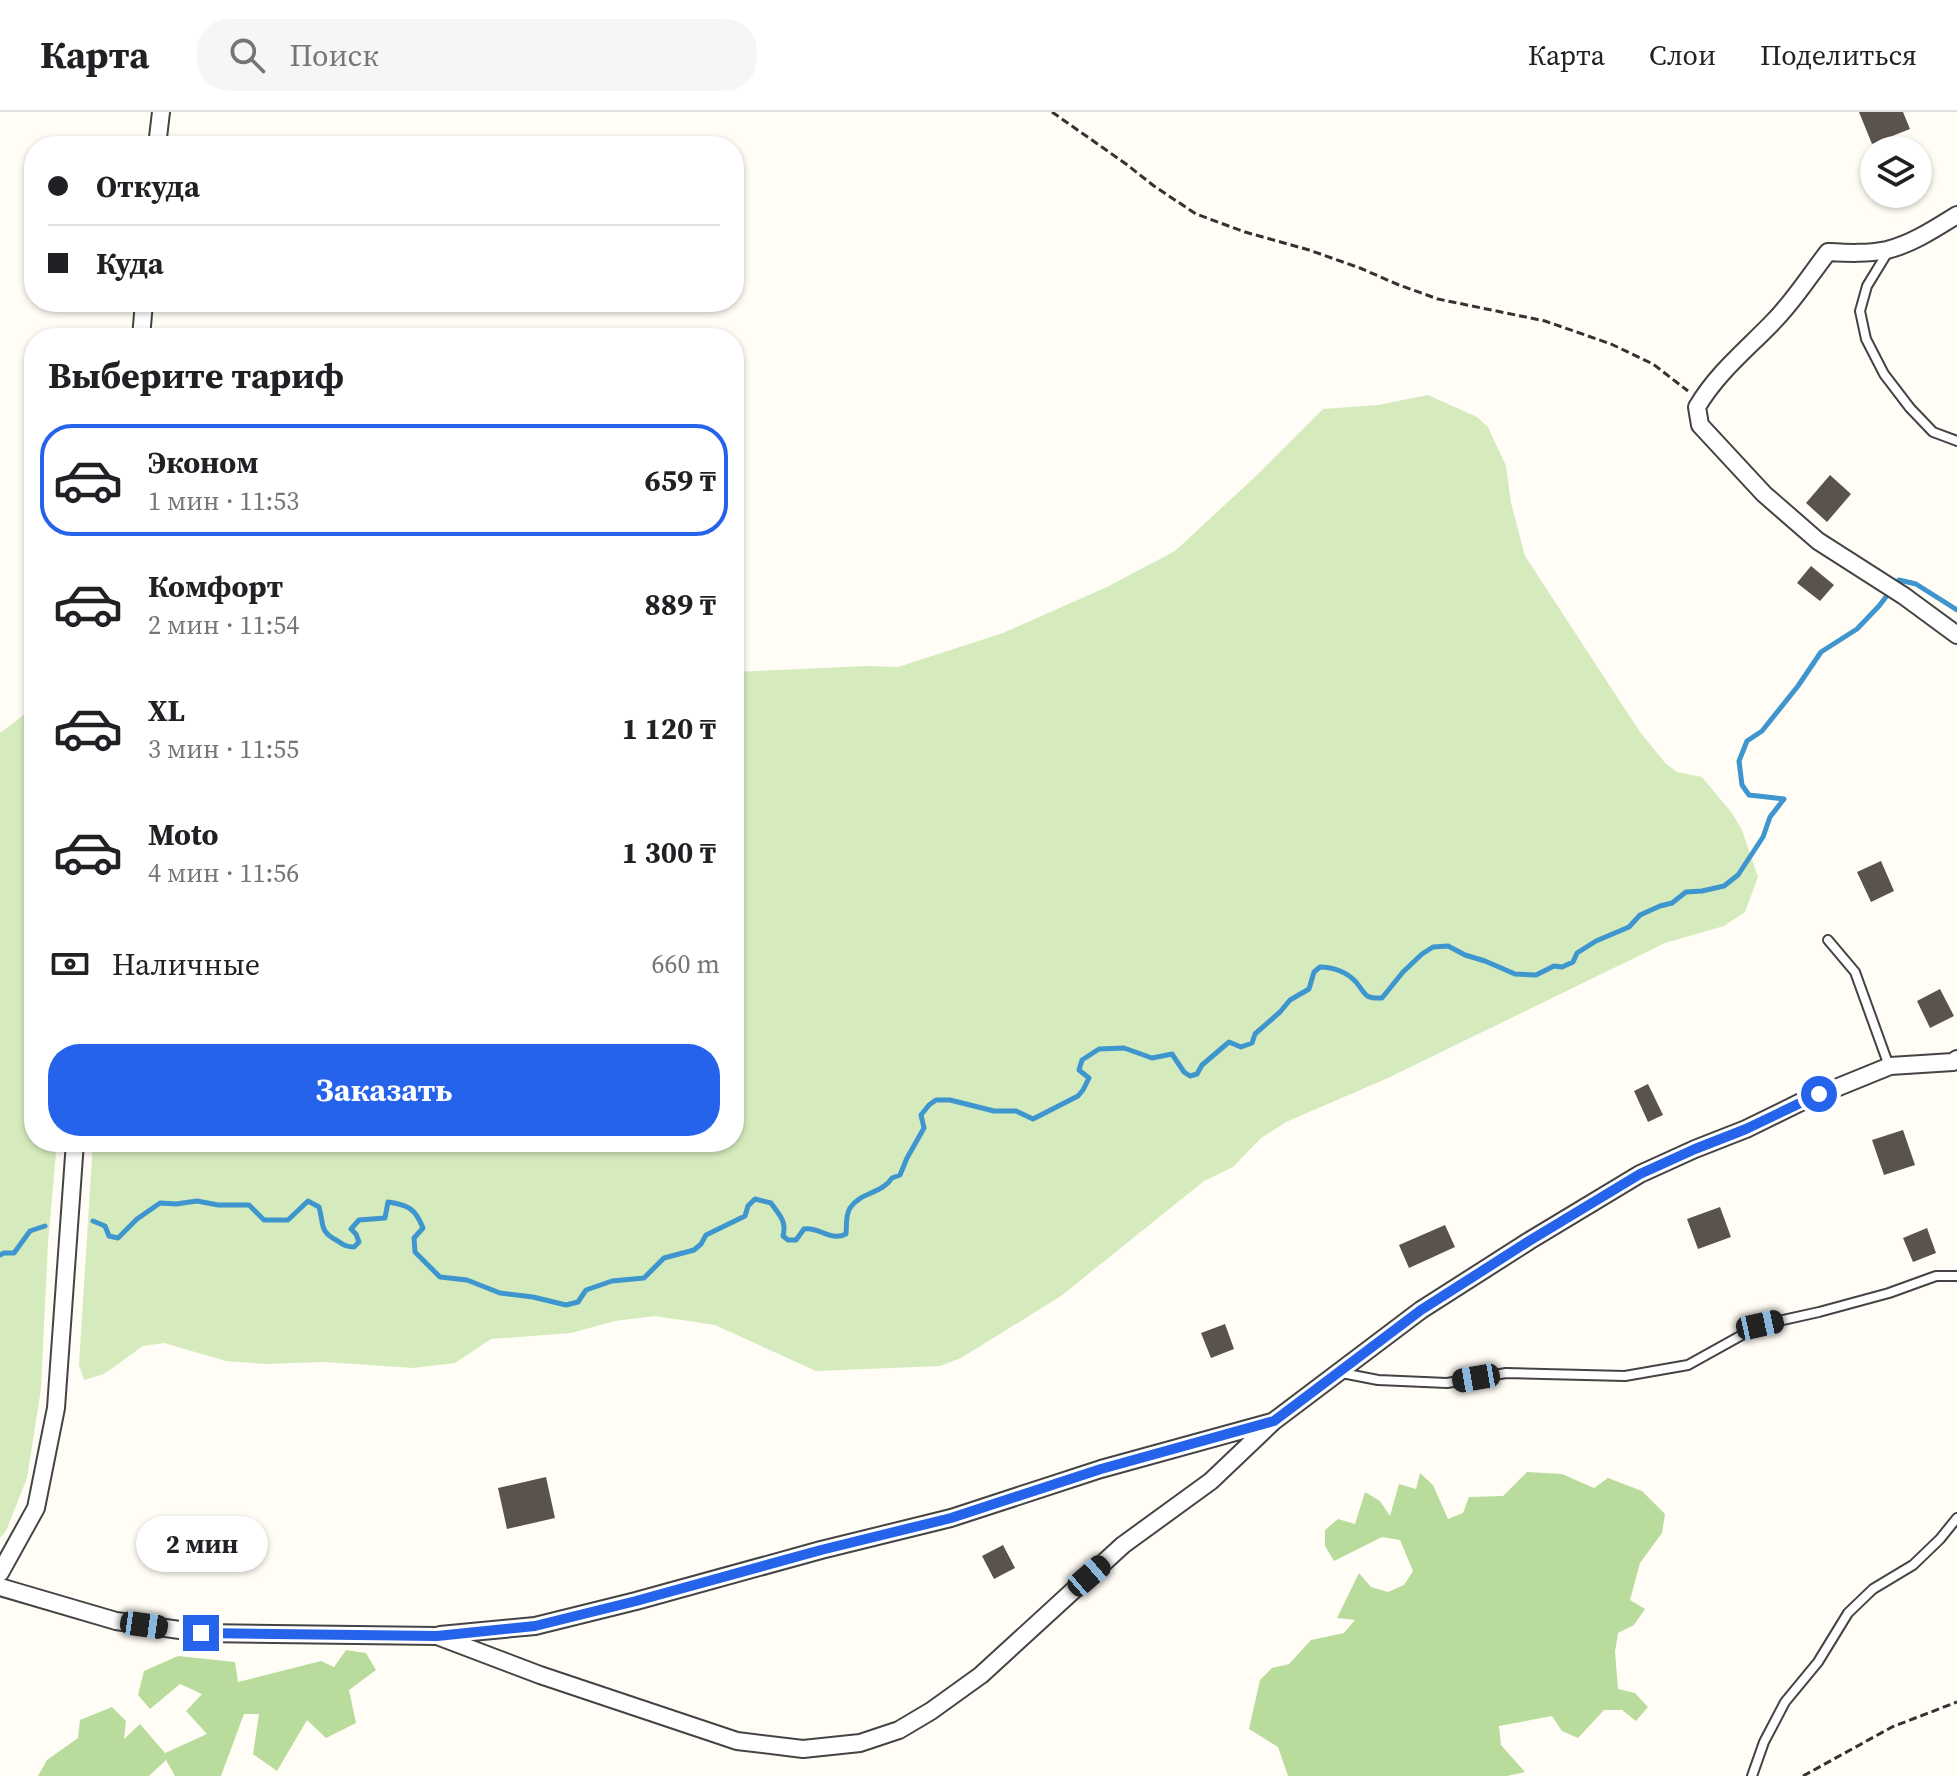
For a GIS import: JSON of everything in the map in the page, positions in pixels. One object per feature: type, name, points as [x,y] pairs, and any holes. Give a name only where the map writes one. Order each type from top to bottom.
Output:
[{"type":"street","points":[[158,136],[161,112]]},
{"type":"street","points":[[1957,215],[1928,233],[1889,250],[1860,254],[1828,252],[1776,320],[1724,368],[1697,407],[1700,425],[1764,494],[1818,541],[1904,596],[1957,635]]},
{"type":"street","points":[[1928,233],[1957,226]]},
{"type":"street","points":[[437,1636],[540,1675],[737,1741],[803,1749],[860,1743],[899,1730],[981,1675],[1123,1545],[1211,1481],[1274,1421],[1421,1310],[1529,1241],[1640,1174],[1799,1103],[1890,1066],[1956,1062]]},
{"type":"street","points":[[0,1573],[36,1508],[56,1408],[74,1152]]},
{"type":"street","points":[[0,1587],[116,1621],[201,1633],[437,1636],[535,1626],[951,1518],[1101,1469],[1274,1421]]},
{"type":"lane","points":[[1889,250],[1867,286],[1860,311],[1866,339],[1884,374],[1910,408],[1933,432],[1957,441]]},
{"type":"lane","points":[[1828,940],[1855,972],[1890,1066]]},
{"type":"lane","points":[[1340,1372],[1378,1380],[1447,1383],[1506,1373],[1625,1376],[1688,1365],[1760,1325],[1833,1309],[1936,1276],[1957,1276]]},
{"type":"lane","points":[[1752,1776],[1764,1742],[1785,1702],[1818,1662],[1848,1613],[1873,1589],[1913,1565],[1957,1518]]},
{"type":"path","points":[[1052,112],[1196,214],[1347,263],[1438,299],[1545,321],[1611,344],[1653,364],[1701,400]]},
{"type":"path","points":[[1803,1776],[1892,1727],[1957,1702]]},
{"type":"green space","points":[[1428,395],[1477,417],[1488,427],[1506,466],[1511,503],[1525,556],[1640,732],[1666,764],[1677,772],[1702,777],[1742,830],[1758,877],[1745,912],[1724,926],[1665,943],[1388,1078],[1286,1122],[1261,1138],[1233,1167],[1204,1181],[1061,1296],[961,1358],[940,1366],[816,1371],[715,1325],[655,1316],[615,1321],[571,1333],[491,1339],[455,1363],[413,1368],[324,1362],[265,1364],[226,1361],[164,1343],[143,1346],[104,1374],[84,1380],[79,1365],[92,1152],[744,1152],[744,672],[898,667],[1003,633],[1107,587],[1175,551],[1323,409],[1378,405]]},
{"type":"green space","points":[[24,715],[24,1152],[56,1152],[41,1389],[27,1478],[6,1531],[0,1538],[0,733]]},
{"type":"green space","points":[[1527,1472],[1562,1474],[1594,1488],[1608,1478],[1642,1491],[1665,1514],[1662,1533],[1640,1563],[1630,1600],[1645,1609],[1634,1625],[1618,1633],[1615,1652],[1618,1689],[1635,1693],[1648,1707],[1636,1721],[1622,1710],[1604,1710],[1578,1738],[1562,1731],[1552,1716],[1499,1726],[1501,1745],[1525,1772],[1507,1776],[1288,1776],[1278,1747],[1249,1729],[1260,1680],[1272,1668],[1289,1664],[1311,1640],[1344,1633],[1355,1620],[1337,1618],[1359,1573],[1371,1587],[1388,1592],[1404,1585],[1413,1571],[1400,1540],[1382,1537],[1334,1561],[1325,1546],[1325,1530],[1338,1519],[1355,1524],[1365,1492],[1380,1501],[1390,1516],[1399,1484],[1416,1489],[1420,1473],[1433,1485],[1448,1519],[1463,1513],[1469,1497],[1503,1496]]},
{"type":"green space","points":[[346,1650],[366,1653],[376,1670],[349,1690],[356,1723],[326,1738],[307,1720],[277,1771],[253,1754],[259,1714],[244,1714],[221,1776],[175,1776],[166,1760],[149,1776],[38,1776],[47,1760],[78,1738],[80,1720],[112,1707],[126,1721],[124,1739],[140,1724],[165,1753],[207,1734],[186,1711],[202,1694],[180,1684],[150,1709],[138,1695],[144,1671],[178,1656],[235,1662],[238,1682],[321,1661],[334,1667]]},
{"type":"building","points":[[1859,112],[1903,112],[1910,129],[1892,136],[1869,136]]},
{"type":"building","points":[[1830,475],[1851,494],[1827,522],[1806,503]]},
{"type":"building","points":[[1811,566],[1834,585],[1820,601],[1797,583]]},
{"type":"building","points":[[1881,861],[1894,891],[1871,902],[1857,872]]},
{"type":"building","points":[[1940,989],[1954,1016],[1930,1028],[1917,1001]]},
{"type":"building","points":[[1648,1084],[1663,1115],[1648,1122],[1634,1091]]},
{"type":"building","points":[[1903,1130],[1915,1165],[1884,1175],[1872,1140]]},
{"type":"building","points":[[1720,1207],[1731,1237],[1698,1249],[1687,1219]]},
{"type":"building","points":[[1445,1225],[1455,1247],[1409,1268],[1399,1245]]},
{"type":"building","points":[[1927,1228],[1936,1253],[1913,1262],[1903,1238]]},
{"type":"building","points":[[1225,1324],[1234,1349],[1211,1358],[1201,1333]]},
{"type":"building","points":[[546,1477],[555,1518],[507,1529],[498,1488]]},
{"type":"building","points":[[1003,1545],[1015,1568],[994,1579],[982,1556]]},
{"type":"waterway","points":[[93,1221],[105,1226],[109,1236],[118,1238],[137,1219],[160,1203],[197,1201],[249,1205],[264,1220],[288,1220],[308,1201],[319,1207],[327,1233],[344,1245],[354,1247],[359,1242],[351,1229],[359,1220],[385,1218],[388,1202],[395,1203],[406,1206],[417,1216],[423,1228],[414,1238],[415,1252],[440,1277],[467,1280],[500,1293],[566,1305],[578,1302],[586,1290],[612,1281],[644,1278],[664,1258],[694,1250],[706,1235],[745,1216],[748,1206],[755,1199],[771,1203],[782,1218],[783,1236],[788,1240],[796,1240],[804,1229],[840,1236],[846,1234],[847,1214],[854,1203],[900,1175],[924,1128],[921,1115],[936,1100],[950,1100],[994,1111],[1016,1111],[1033,1119],[1078,1096],[1089,1078],[1079,1070],[1082,1060],[1099,1049],[1124,1048],[1152,1058],[1172,1054],[1184,1072],[1190,1076],[1197,1074],[1202,1065],[1229,1042],[1241,1047],[1252,1043],[1255,1034],[1290,1000],[1309,989],[1314,972],[1320,967],[1344,973],[1372,998],[1382,998],[1403,972],[1433,947],[1448,946],[1515,974],[1536,975],[1554,966],[1562,967],[1573,962],[1577,953],[1596,941],[1629,927],[1640,915],[1672,903],[1686,892],[1724,886],[1738,875],[1763,837],[1770,817],[1784,799],[1749,795],[1742,785],[1739,761],[1747,741],[1762,731],[1821,652],[1857,629],[1899,580],[1916,584],[1957,610]]},
{"type":"waterway","points":[[0,1255],[14,1253],[30,1231],[45,1226]]},
{"type":"route","points":[[201,1633],[437,1636],[535,1626],[951,1518],[1101,1469],[1274,1421],[1421,1310],[1640,1174],[1819,1094]]}]
